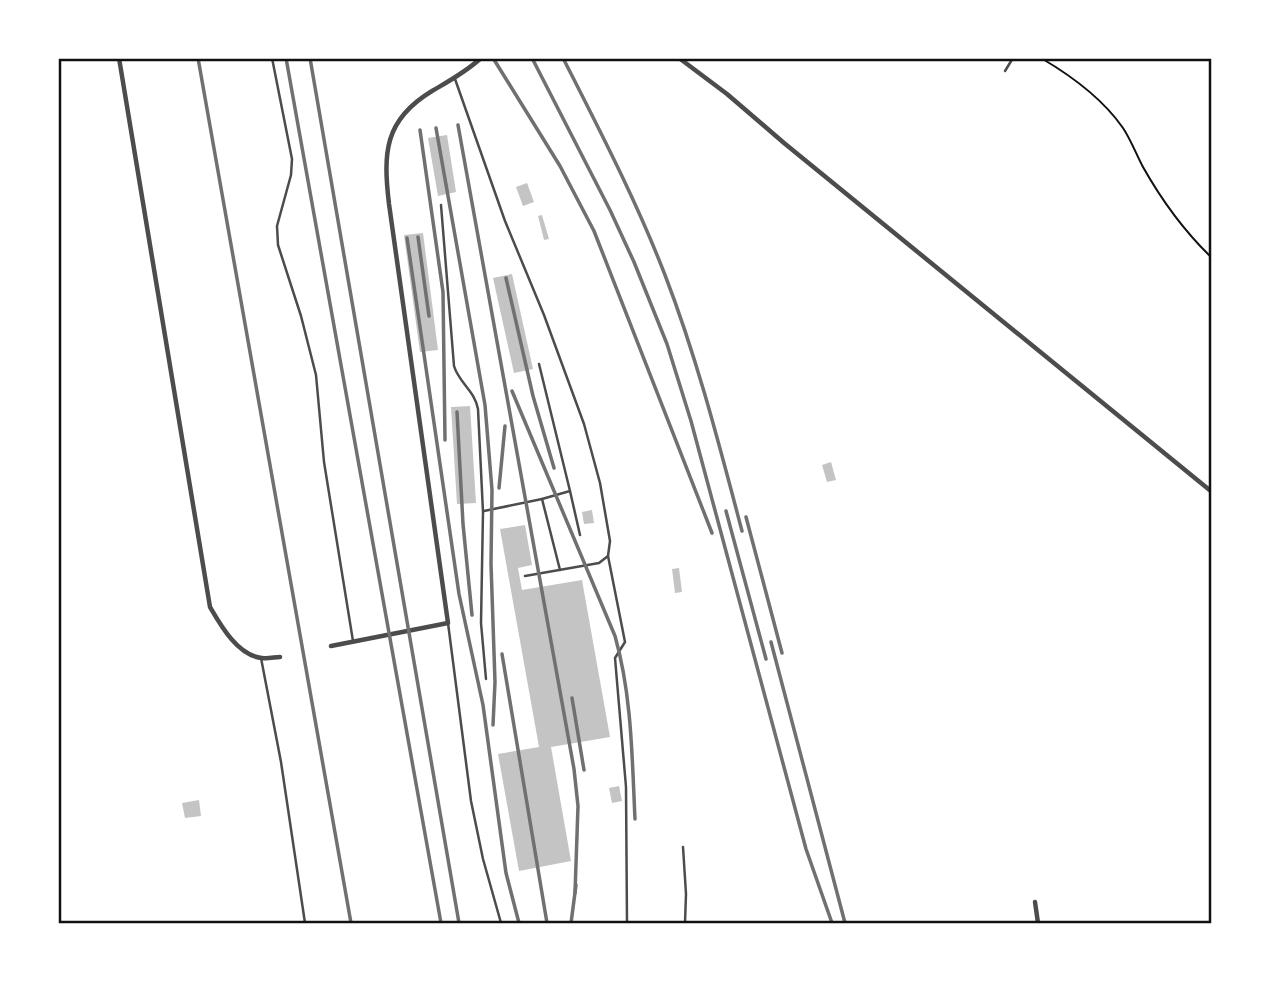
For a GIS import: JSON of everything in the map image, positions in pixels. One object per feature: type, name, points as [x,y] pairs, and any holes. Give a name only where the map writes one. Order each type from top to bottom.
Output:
[{"type":"street","points":[[119,58],[210,607],[219,623],[244,650],[261,658],[280,657]]},
{"type":"street","points":[[331,646],[448,623],[388,204],[385,161],[388,141],[403,114],[481,58]]},
{"type":"street","points":[[679,58],[727,94],[1212,492]]},
{"type":"street","points":[[1035,902],[1038,923]]},
{"type":"lane","points":[[272,58],[292,159],[291,175],[277,226],[278,245],[316,375],[324,462],[353,641]]},
{"type":"lane","points":[[1006,71],[1013,58]]},
{"type":"lane","points":[[454,79],[471,119],[501,209],[574,392],[602,495],[610,541],[608,556],[625,638],[624,646],[615,654],[615,664],[625,787],[627,923]]},
{"type":"lane","points":[[441,205],[454,366],[458,376],[474,394],[478,410],[483,512],[481,623],[486,679]]},
{"type":"lane","points":[[539,364],[580,535]]},
{"type":"lane","points":[[483,512],[570,491]]},
{"type":"lane","points":[[542,499],[560,570]]},
{"type":"lane","points":[[525,576],[599,563],[608,556]]},
{"type":"lane","points":[[448,623],[471,801],[483,859],[501,923]]},
{"type":"lane","points":[[261,658],[281,762],[305,923]]},
{"type":"lane","points":[[682,847],[686,894],[685,923]]},
{"type":"path","points":[[1041,58],[1064,71],[1123,127],[1145,169],[1172,209],[1193,239],[1212,258]]},
{"type":"building","points":[[447,135],[456,192],[438,196],[428,138]]},
{"type":"building","points":[[527,183],[534,202],[523,206],[516,187]]},
{"type":"building","points":[[542,215],[549,239],[544,240],[538,216]]},
{"type":"building","points":[[423,233],[438,350],[420,352],[404,235]]},
{"type":"building","points":[[512,274],[533,369],[514,373],[493,278]]},
{"type":"building","points":[[470,406],[476,503],[457,504],[451,407]]},
{"type":"building","points":[[831,462],[836,480],[827,482],[822,465]]},
{"type":"building","points":[[592,510],[594,523],[584,524],[582,512]]},
{"type":"building","points":[[525,525],[532,565],[518,568],[522,590],[582,580],[610,737],[551,747],[571,861],[519,871],[498,754],[539,747],[500,529]]},
{"type":"building","points":[[679,568],[682,592],[675,593],[672,569]]},
{"type":"building","points":[[619,786],[622,801],[612,803],[609,788]]},
{"type":"building","points":[[199,800],[201,816],[185,818],[182,803]]},
{"type":"railway","points":[[198,58],[351,923]]},
{"type":"railway","points":[[286,58],[441,923]]},
{"type":"railway","points":[[310,58],[459,923]]},
{"type":"railway","points":[[493,58],[560,166],[594,231],[712,533]]},
{"type":"railway","points":[[532,58],[610,210],[667,344],[691,421],[806,849],[832,923]]},
{"type":"railway","points":[[563,58],[629,192],[677,306],[742,531]]},
{"type":"railway","points":[[458,125],[574,769],[578,806],[575,893]]},
{"type":"railway","points":[[436,128],[485,405],[492,490],[491,564],[495,682],[493,725]]},
{"type":"railway","points":[[420,130],[443,292],[445,440]]},
{"type":"railway","points":[[418,237],[429,316]]},
{"type":"railway","points":[[407,238],[459,594],[483,705],[506,873],[519,923]]},
{"type":"railway","points":[[506,278],[533,396],[554,468]]},
{"type":"railway","points":[[512,391],[615,636],[628,704],[635,819]]},
{"type":"railway","points":[[457,412],[463,524],[472,615]]},
{"type":"railway","points":[[499,488],[505,426]]},
{"type":"railway","points":[[726,511],[766,659]]},
{"type":"railway","points":[[746,517],[782,653]]},
{"type":"railway","points":[[771,642],[845,923]]},
{"type":"railway","points":[[502,654],[547,923]]},
{"type":"railway","points":[[572,698],[584,770]]},
{"type":"railway","points":[[571,923],[576,885]]}]
